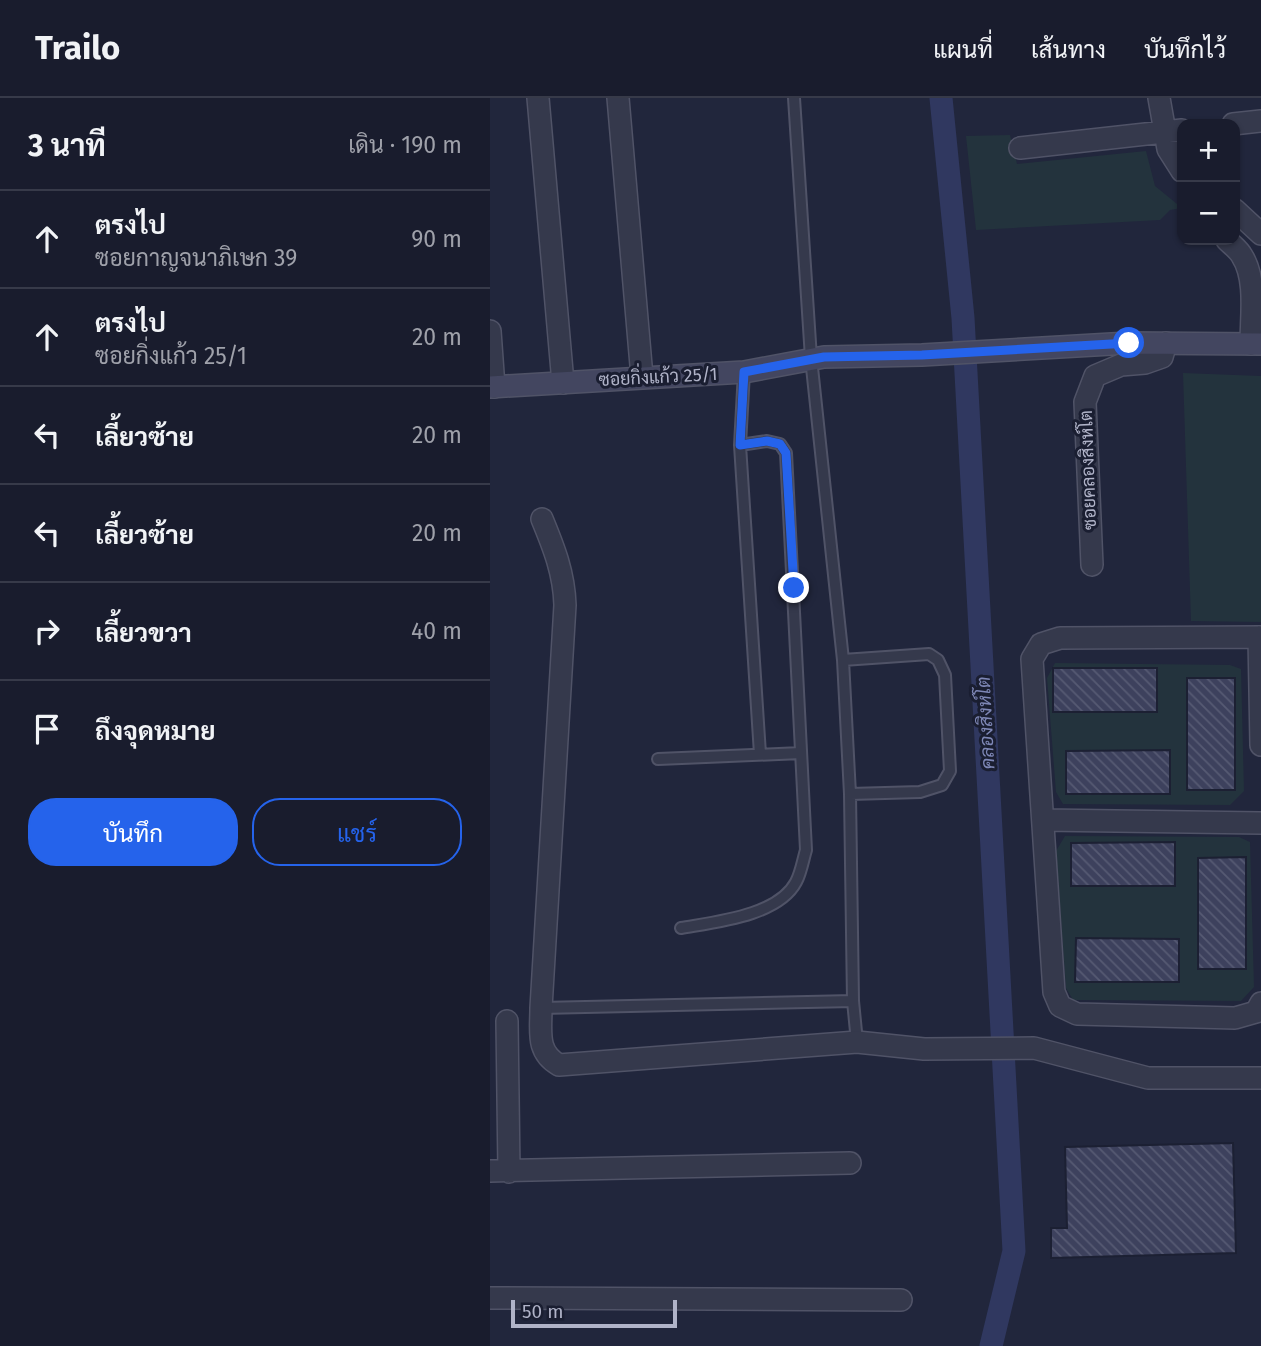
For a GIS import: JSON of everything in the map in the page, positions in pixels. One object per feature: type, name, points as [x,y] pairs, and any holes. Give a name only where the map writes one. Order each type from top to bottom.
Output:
[{"type":"street","points":[[538,98],[564,383]]},
{"type":"street","points":[[618,98],[642,377]]},
{"type":"street","points":[[1159,98],[1173,131],[1168,149],[1177,164]]},
{"type":"street","points":[[1240,123],[1261,121]]},
{"type":"street","points":[[1020,148],[1173,131]]},
{"type":"street","points":[[1240,215],[1261,234]]},
{"type":"street","points":[[1232,245],[1242,254],[1256,297],[1256,344]]},
{"type":"street","points":[[490,331],[492,387]]},
{"type":"street","name":"ซอยกิ่งแก้ว 25/1","points":[[492,387],[744,372],[818,358],[1129,343],[1256,344]]},
{"type":"street","name":"ซอยคลองสิงห์โต","points":[[1092,565],[1085,402],[1095,376],[1121,365],[1145,363],[1161,356],[1166,343]]},
{"type":"street","points":[[542,519],[565,582],[541,1008],[542,1048],[548,1059],[559,1065],[857,1042],[924,1049],[1034,1048],[1148,1078],[1261,1078]]},
{"type":"street","points":[[1261,745],[1260,637],[1060,638],[1041,644],[1032,659],[1054,992],[1060,1006],[1077,1014],[1235,1018],[1256,1012],[1261,1003]]},
{"type":"street","points":[[1043,820],[1261,823]]},
{"type":"street","points":[[507,1021],[500,1172],[849,1163]]},
{"type":"street","points":[[490,1298],[901,1300]]},
{"type":"lane","points":[[794,98],[843,660],[853,1000],[857,1042]]},
{"type":"lane","points":[[744,372],[740,445],[760,754]]},
{"type":"lane","points":[[681,928],[730,920],[761,910],[781,899],[796,883],[806,850],[786,453],[780,444],[767,441],[740,445]]},
{"type":"lane","points":[[843,660],[929,654],[938,660],[945,675],[950,771],[942,785],[920,792],[849,794]]},
{"type":"lane","points":[[658,759],[801,753]]},
{"type":"lane","points":[[541,1008],[853,1000]]},
{"type":"shaded area","points":[[1010,135],[1017,164],[1146,151],[1155,186],[1177,204],[1177,209],[1170,210],[1160,220],[976,230],[966,136]]},
{"type":"shaded area","points":[[1183,373],[1261,376],[1261,622],[1191,621]]},
{"type":"shaded area","points":[[1055,663],[1230,665],[1241,669],[1244,791],[1230,805],[1063,804],[1056,792],[1047,678]]},
{"type":"shaded area","points":[[1065,836],[1239,837],[1250,842],[1254,987],[1241,1001],[1073,1000],[1066,988],[1056,851]]},
{"type":"building","points":[[1053,668],[1157,668],[1157,712],[1053,712]]},
{"type":"building","points":[[1187,678],[1235,678],[1235,790],[1187,790]]},
{"type":"building","points":[[1170,750],[1170,794],[1066,794],[1066,751]]},
{"type":"building","points":[[1175,842],[1175,886],[1071,886],[1071,843]]},
{"type":"building","points":[[1246,857],[1246,969],[1198,969],[1198,858]]},
{"type":"building","points":[[1076,938],[1179,939],[1179,982],[1075,982]]},
{"type":"building","points":[[1233,1143],[1236,1253],[1051,1258],[1051,1228],[1067,1228],[1065,1147]]},
{"type":"waterway","name":"คลองสิงห์โต","points":[[941,98],[963,318],[1014,1251],[991,1346]]},
{"type":"route","points":[[794,588],[786,453],[780,444],[767,441],[740,445],[744,372],[824,357],[922,355],[1129,343]]}]
